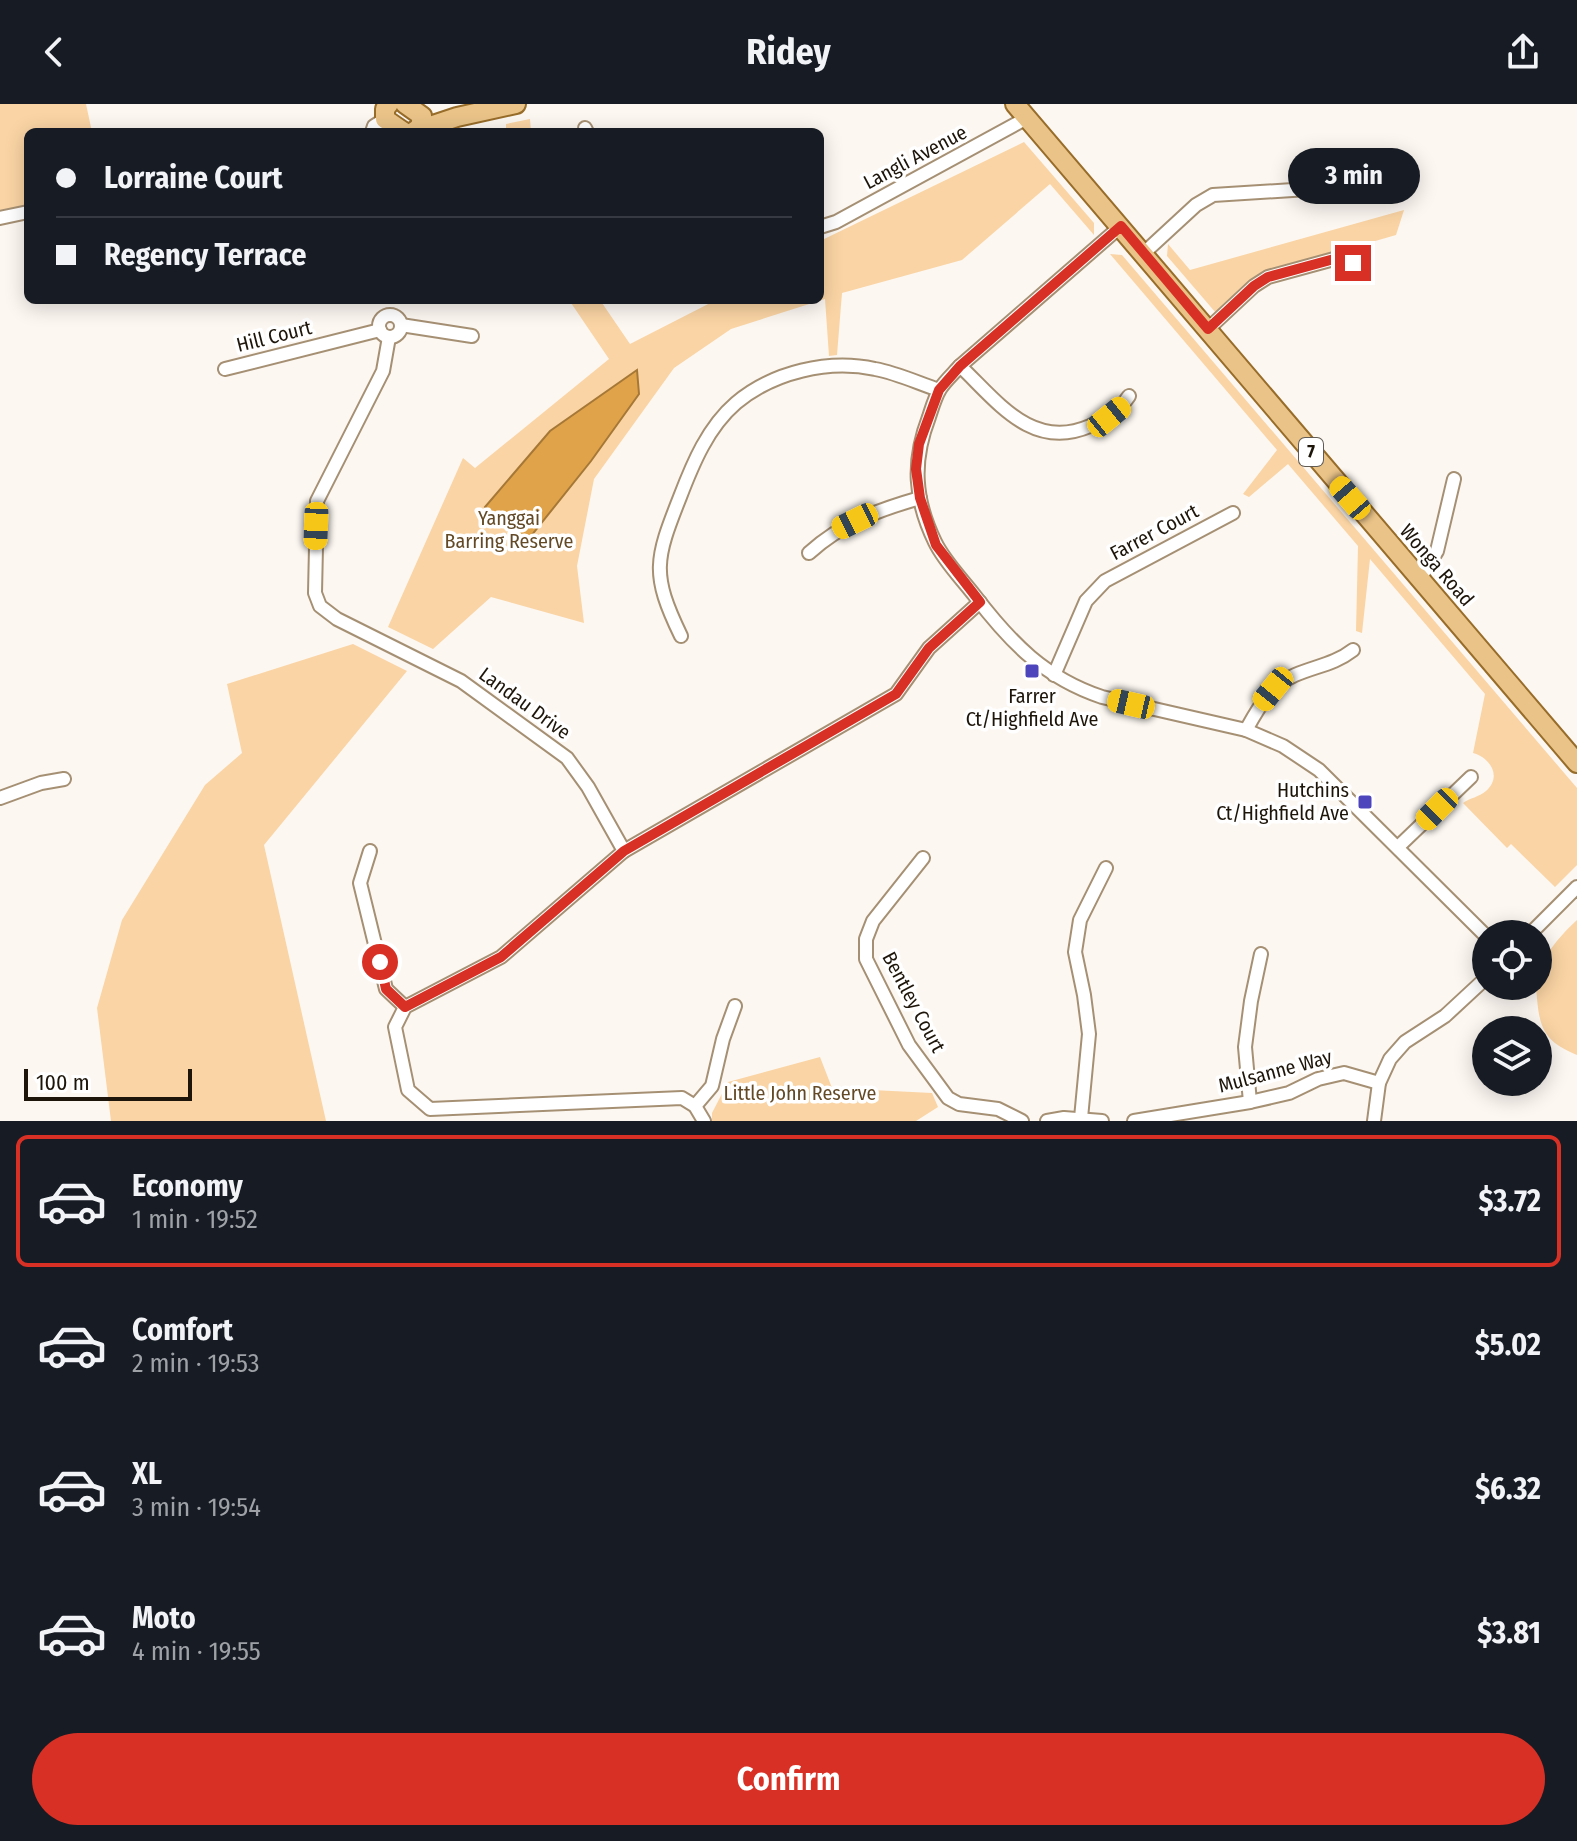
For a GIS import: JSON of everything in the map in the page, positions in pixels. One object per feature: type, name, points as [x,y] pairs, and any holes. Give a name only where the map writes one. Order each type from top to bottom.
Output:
[{"type":"main road","points":[[378,119],[413,125],[516,104]]},
{"type":"main road","name":"Wonga Road","points":[[1021,111],[1577,763]]},
{"type":"street","name":"Langli Avenue","points":[[824,226],[836,222],[1021,111]]},
{"type":"street","points":[[1144,253],[1196,205],[1213,195],[1308,189]]},
{"type":"street","points":[[0,218],[24,213]]},
{"type":"street","points":[[1121,226],[960,366],[939,390],[919,444],[916,469],[920,498],[936,545],[980,602],[1029,657],[1054,675],[1102,697],[1246,730],[1283,746],[1319,770],[1472,922]]},
{"type":"street","points":[[1208,329],[1268,277],[1334,259],[1353,263]]},
{"type":"street","points":[[394,304],[396,320],[396,335],[384,333],[383,318],[396,320],[472,336]]},
{"type":"street","name":"Hill Court","points":[[225,369],[384,333]]},
{"type":"street","name":"Landau Drive","points":[[384,333],[383,371],[317,501],[314,577],[320,606],[337,619],[461,681],[567,758],[588,787],[624,851]]},
{"type":"street","points":[[681,636],[664,601],[658,562],[694,461],[710,434],[736,403],[776,379],[802,370],[831,366],[878,369],[939,390]]},
{"type":"street","points":[[960,366],[1019,420],[1046,432],[1074,432],[1109,417],[1122,407],[1129,396]]},
{"type":"street","points":[[1420,579],[1437,551],[1454,479]]},
{"type":"street","points":[[809,553],[831,533],[879,510],[920,498]]},
{"type":"street","name":"Farrer Court","points":[[1054,675],[1086,601],[1105,581],[1233,513]]},
{"type":"street","points":[[704,1121],[695,1106],[682,1098],[672,1097],[430,1109],[408,1090],[395,1027],[405,1007],[501,957],[624,851],[896,694],[929,648],[980,602]]},
{"type":"street","points":[[1246,730],[1273,689],[1294,675],[1340,660],[1353,650]]},
{"type":"street","points":[[1398,847],[1471,777]]},
{"type":"street","points":[[0,798],[41,783],[64,779]]},
{"type":"street","points":[[370,851],[360,883],[386,989],[405,1007]]},
{"type":"street","name":"Bentley Court","points":[[923,858],[873,921],[866,939],[866,959],[909,1045],[948,1098],[959,1104],[998,1109],[1022,1121]]},
{"type":"street","points":[[1081,1118],[1089,1034],[1075,952],[1080,920],[1106,868]]},
{"type":"street","points":[[1544,920],[1577,887]]},
{"type":"street","points":[[1250,1102],[1245,1047],[1261,954]]},
{"type":"street","points":[[1374,1121],[1379,1083],[1390,1059],[1405,1042],[1445,1016],[1472,991]]},
{"type":"street","points":[[695,1106],[712,1086],[723,1039],[735,1006]]},
{"type":"street","name":"Mulsanne Way","points":[[1134,1121],[1177,1118],[1250,1102],[1289,1093],[1318,1079],[1344,1073],[1379,1083]]},
{"type":"street","points":[[423,1121],[430,1109]]},
{"type":"street","points":[[1047,1121],[1081,1118],[1102,1121]]},
{"type":"green space","points":[[0,104],[86,104],[91,128],[24,128],[24,213],[0,218]]},
{"type":"green space","points":[[530,119],[531,128],[506,128],[506,124]]},
{"type":"green space","name":"Yanggai Barring Reserve","points":[[1024,142],[1094,223],[1094,235],[1050,184],[962,260],[842,293],[837,355],[829,356],[824,299],[824,239]]},
{"type":"green space","points":[[1404,210],[1396,235],[1261,274],[1216,313],[1167,256],[1168,244],[1190,270]]},
{"type":"green space","points":[[1110,254],[1122,255],[1577,788],[1577,865],[1555,887],[1511,844],[1507,848],[1463,803],[1486,791],[1493,780],[1494,774],[1489,764],[1473,753],[1485,694],[1370,559],[1362,633],[1356,631],[1358,546],[1288,464],[1249,497],[1243,494],[1277,450]]},
{"type":"green space","name":"Yanggai Barring Reserve","points":[[572,304],[603,304],[630,344],[708,304],[809,304],[731,329],[674,368],[594,479],[577,566],[584,623],[491,597],[433,649],[388,627],[463,458],[475,468],[609,359]]},
{"type":"green space","points":[[353,644],[407,671],[264,845],[326,1121],[111,1121],[97,1008],[122,920],[205,785],[242,753],[227,684]]},
{"type":"green space","points":[[1577,920],[1577,1055],[1552,1040],[1552,1016],[1540,1016],[1538,1011],[1537,1000],[1552,1000],[1552,948]]},
{"type":"green space","name":"Little John Reserve","points":[[820,1057],[832,1088],[932,1093],[938,1107],[916,1121],[712,1121],[712,1113],[728,1082]]},
{"type":"shaded area","points":[[637,370],[639,394],[591,461],[523,546],[485,507],[550,431]]},
{"type":"place","name":"Farrer Ct/Highfield Ave","points":[[1032,671]]},
{"type":"place","name":"Hutchins Ct/Highfield Ave","points":[[1365,802]]},
{"type":"route","points":[[380,962],[386,989],[405,1007],[501,957],[624,851],[896,694],[929,648],[980,602],[936,545],[920,498],[916,469],[919,444],[939,390],[960,366],[1121,226],[1208,329],[1268,277],[1334,259],[1353,263]]}]
